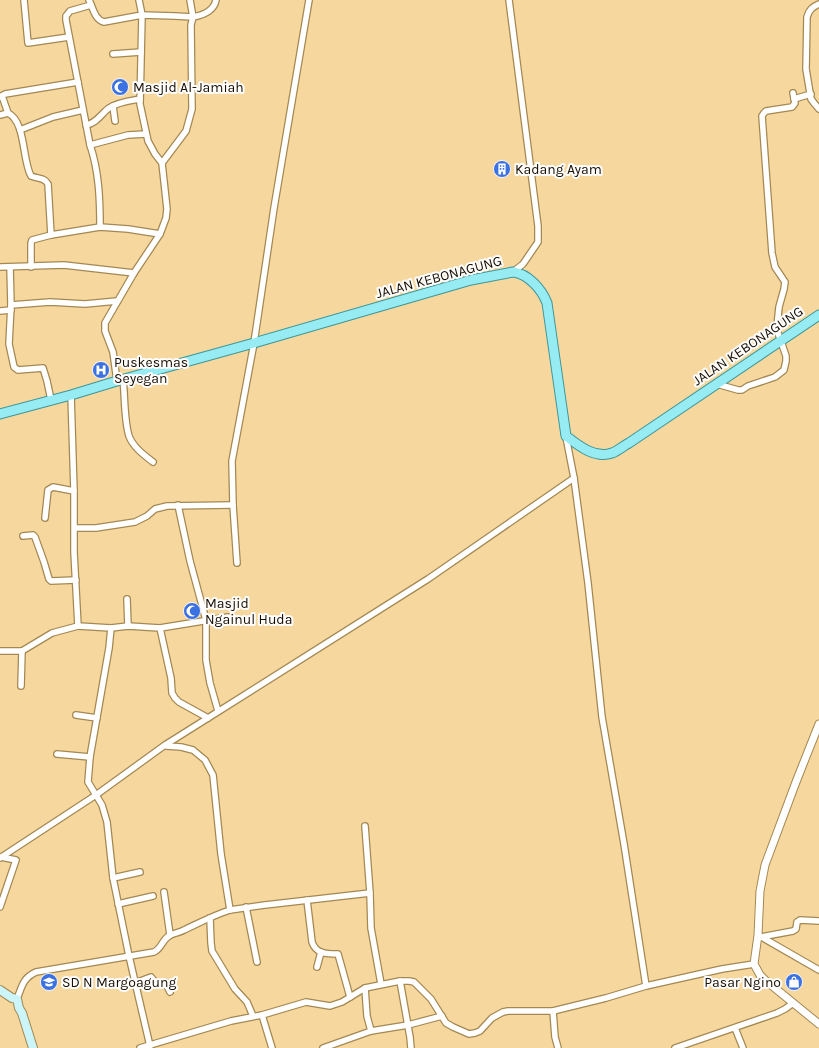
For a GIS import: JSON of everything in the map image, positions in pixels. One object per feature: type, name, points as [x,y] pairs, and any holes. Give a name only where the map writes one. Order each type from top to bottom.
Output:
[{"type":"main road","name":"JALAN KEBONAGUNG","points":[[0,414],[254,343],[471,280],[518,272],[530,279],[543,294],[547,303],[566,436],[587,450],[602,454],[610,454],[629,443],[819,315]]},
{"type":"main road","points":[[0,990],[17,1000],[33,1048]]},
{"type":"street","points":[[24,0],[28,42],[69,37]]},
{"type":"street","points":[[139,0],[142,15],[140,104],[148,141],[162,163],[167,214],[160,234],[117,301],[106,320],[105,327],[120,380],[130,437],[142,453],[153,462]]},
{"type":"street","points":[[162,163],[186,131],[192,109],[190,25],[193,17],[190,0]]},
{"type":"street","points":[[100,227],[100,204],[95,161],[90,145],[83,110],[66,16],[70,11],[90,2],[99,21],[104,22],[142,15],[193,17],[209,12],[214,7],[216,0]]},
{"type":"street","points":[[237,563],[232,461],[254,343],[274,208],[309,0]]},
{"type":"street","points":[[509,0],[538,226],[538,242],[523,264],[513,272]]},
{"type":"street","points":[[819,4],[811,9],[807,17],[806,69],[811,99],[819,109]]},
{"type":"street","points":[[113,54],[141,52]]},
{"type":"street","points":[[51,235],[48,184],[43,179],[31,176],[20,130],[15,118],[8,113],[1,97],[5,94],[78,82]]},
{"type":"street","points":[[717,384],[740,390],[768,380],[782,372],[785,367],[785,352],[777,326],[779,307],[785,282],[775,266],[772,253],[762,116],[766,111],[792,107],[795,103],[793,96],[811,94]]},
{"type":"street","points":[[86,125],[88,126],[106,110],[121,102],[140,99]]},
{"type":"street","points":[[113,106],[115,121]]},
{"type":"street","points":[[20,130],[53,117],[83,110]]},
{"type":"street","points":[[0,115],[8,113]]},
{"type":"street","points":[[90,145],[128,135],[146,134]]},
{"type":"street","points":[[31,267],[32,240],[51,235],[100,227],[128,228],[160,234]]},
{"type":"street","points":[[0,267],[64,265],[134,273]]},
{"type":"street","points":[[10,267],[11,307],[9,344],[14,367],[22,370],[43,368],[51,400]]},
{"type":"street","points":[[0,311],[11,307],[50,302],[84,304],[117,301]]},
{"type":"street","points":[[71,395],[75,528],[74,552],[78,626]]},
{"type":"street","points":[[566,436],[574,478],[588,583],[602,717],[624,844],[646,986]]},
{"type":"street","points":[[1,857],[96,795],[165,746],[218,711],[428,580],[574,478]]},
{"type":"street","points":[[45,518],[48,490],[53,487],[74,491]]},
{"type":"street","points":[[178,505],[190,561],[206,620],[206,660],[210,683],[218,711]]},
{"type":"street","points":[[75,528],[96,528],[135,522],[155,510],[167,506],[233,505]]},
{"type":"street","points":[[22,536],[33,535],[35,537],[44,562],[47,576],[51,581],[76,580]]},
{"type":"street","points":[[127,599],[128,626]]},
{"type":"street","points":[[0,651],[22,651],[52,633],[78,626],[111,628],[128,626],[160,628],[228,617],[230,622]]},
{"type":"street","points":[[111,628],[109,648],[90,756],[88,782],[102,805],[107,822],[113,878],[150,1046]]},
{"type":"street","points":[[160,628],[172,678],[172,694],[179,702],[208,718]]},
{"type":"street","points":[[21,686],[22,651]]},
{"type":"street","points":[[76,715],[97,718]]},
{"type":"street","points":[[819,724],[765,865],[760,891],[760,936],[754,964],[760,975],[765,980],[819,1023]]},
{"type":"street","points":[[165,746],[181,747],[193,750],[205,760],[213,775],[221,854],[230,910]]},
{"type":"street","points":[[57,754],[90,756]]},
{"type":"street","points":[[365,826],[371,928],[381,984]]},
{"type":"street","points":[[0,907],[16,860],[1,857]]},
{"type":"street","points":[[113,878],[140,872]]},
{"type":"street","points":[[164,892],[170,935]]},
{"type":"street","points":[[17,1000],[29,975],[36,972],[157,950],[164,940],[170,935],[181,932],[222,912],[246,907],[370,893]]},
{"type":"street","points":[[118,904],[153,896]]},
{"type":"street","points":[[307,900],[312,942],[316,949],[321,952],[340,954],[350,997]]},
{"type":"street","points":[[246,907],[257,962]]},
{"type":"street","points":[[210,918],[212,951],[235,990],[247,1002],[253,1016]]},
{"type":"street","points":[[760,936],[793,931],[796,929],[797,922],[800,920],[819,921]]},
{"type":"street","points":[[760,936],[819,970]]},
{"type":"street","points":[[317,967],[321,952]]},
{"type":"street","points":[[140,1048],[231,1021],[262,1015],[308,1002],[330,1006],[342,1002],[365,988],[400,981],[414,982],[431,999],[446,1023],[469,1034],[480,1031],[492,1018],[503,1012],[553,1011],[606,998],[646,986],[722,969],[754,964]]},
{"type":"street","points":[[135,983],[151,977],[156,982],[165,982],[170,992]]},
{"type":"street","points":[[400,981],[411,1048]]},
{"type":"street","points":[[365,988],[371,1031]]},
{"type":"street","points":[[675,1048],[777,1013],[794,1003]]},
{"type":"street","points":[[553,1011],[555,1037],[558,1048]]},
{"type":"street","points":[[262,1015],[272,1048]]},
{"type":"street","points":[[327,1047],[371,1031],[408,1025],[442,1016]]},
{"type":"street","points":[[735,1028],[743,1048]]},
{"type":"place","name":"Masjid Al-Jamiah","points":[[120,87]]},
{"type":"place","name":"Kadang Ayam","points":[[502,169]]},
{"type":"place","name":"Puskesmas Seyegan","points":[[101,370]]},
{"type":"place","name":"Masjid Ngainul Huda","points":[[192,611]]},
{"type":"place","name":"SD N Margoagung","points":[[49,982]]},
{"type":"place","name":"Pasar Ngino","points":[[794,982]]}]
